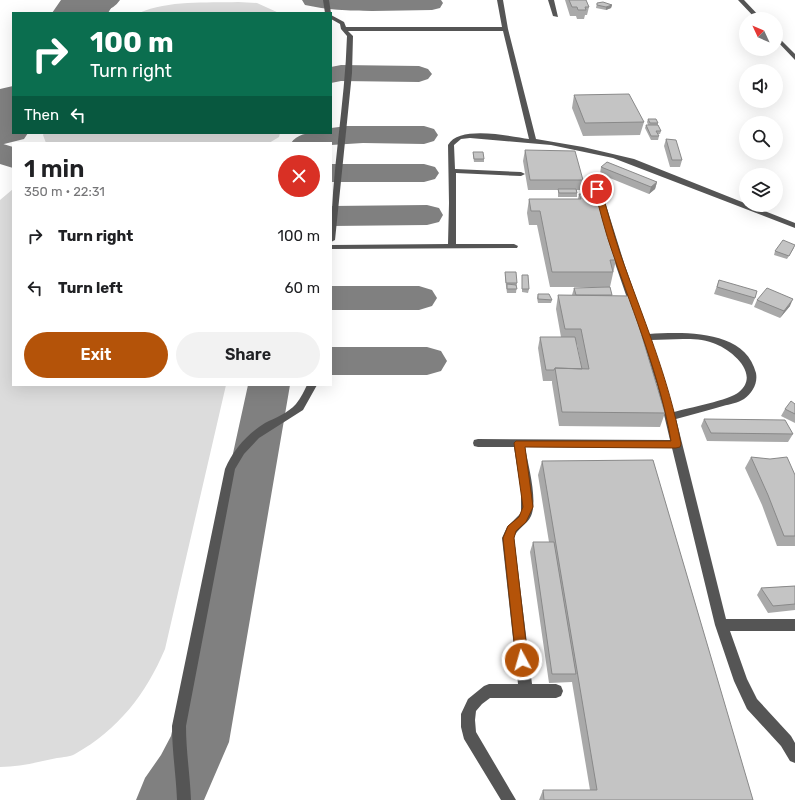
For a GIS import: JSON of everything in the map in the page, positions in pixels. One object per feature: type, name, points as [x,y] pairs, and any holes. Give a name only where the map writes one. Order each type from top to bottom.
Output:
[{"type":"lane","points":[[326,0],[328,12]]},
{"type":"lane","points":[[500,0],[505,29],[533,141]]},
{"type":"lane","points":[[551,0],[556,16]]},
{"type":"lane","points":[[741,0],[752,12]]},
{"type":"lane","points":[[332,17],[342,23],[344,29],[350,36],[349,73],[332,231]]},
{"type":"lane","points":[[344,29],[505,29]]},
{"type":"lane","points":[[783,45],[795,58]]},
{"type":"lane","points":[[452,246],[453,203],[451,145],[452,142],[459,138],[470,136],[533,141],[580,148],[625,159],[795,226]]},
{"type":"lane","points":[[451,171],[521,174]]},
{"type":"lane","points":[[597,189],[616,252],[646,337],[671,417],[676,444],[721,625],[741,681],[752,704],[786,741],[795,756]]},
{"type":"lane","points":[[332,247],[514,246]]},
{"type":"lane","points":[[646,337],[692,336],[710,338],[736,351],[745,360],[750,370],[751,383],[749,389],[738,398],[671,417]]},
{"type":"lane","points":[[184,800],[183,777],[179,752],[179,726],[230,469],[234,458],[243,448],[267,428],[289,415],[300,406],[311,386]]},
{"type":"lane","points":[[478,442],[676,444]]},
{"type":"lane","points":[[519,443],[528,507],[523,519],[512,529],[508,538],[526,691]]},
{"type":"lane","points":[[721,625],[795,625]]},
{"type":"lane","points":[[508,800],[470,734],[467,723],[468,713],[473,703],[480,695],[489,691],[556,691]]},
{"type":"shaded area","points":[[200,2],[257,3],[277,12],[142,12],[162,6]]},
{"type":"shaded area","points":[[280,134],[279,137],[271,142],[46,142],[43,135]]},
{"type":"shaded area","points":[[12,190],[12,386],[226,386],[165,649],[149,681],[140,696],[105,734],[75,754],[29,764],[0,767],[0,200]]},
{"type":"building","points":[[569,0],[586,0],[589,7],[585,7],[586,10],[578,10],[577,7],[572,7]]},
{"type":"building","points":[[603,2],[612,5],[606,7],[597,5],[597,3]]},
{"type":"building","points":[[629,94],[644,122],[585,123],[574,95]]},
{"type":"building","points":[[648,119],[656,119],[658,123],[650,123]]},
{"type":"building","points":[[646,125],[658,125],[661,131],[656,131],[659,136],[651,136]]},
{"type":"building","points":[[666,139],[676,140],[682,160],[672,160]]},
{"type":"building","points":[[525,150],[575,151],[583,180],[530,180]]},
{"type":"building","points":[[473,152],[483,152],[484,159],[474,159]]},
{"type":"building","points":[[607,162],[657,182],[651,187],[601,167]]},
{"type":"building","points":[[558,189],[576,189],[577,193],[559,193]]},
{"type":"building","points":[[579,194],[591,194],[592,199],[597,199],[616,260],[610,260],[613,272],[552,272],[540,211],[531,211],[529,199],[581,199]]},
{"type":"building","points":[[783,240],[795,245],[789,256],[775,251]]},
{"type":"building","points":[[505,272],[516,272],[517,283],[506,283]]},
{"type":"building","points":[[522,275],[528,275],[529,289],[522,289]]},
{"type":"building","points":[[719,280],[757,291],[755,298],[717,287]]},
{"type":"building","points":[[507,284],[516,285],[517,289],[507,289]]},
{"type":"building","points":[[610,287],[612,295],[576,295],[574,288]]},
{"type":"building","points":[[767,288],[793,299],[784,311],[757,300]]},
{"type":"building","points":[[538,294],[549,294],[552,300],[538,299]]},
{"type":"building","points":[[558,295],[630,296],[665,413],[562,412],[555,368],[589,369],[581,329],[565,329]]},
{"type":"building","points":[[540,337],[575,337],[582,369],[555,368],[554,370],[546,370]]},
{"type":"building","points":[[791,401],[795,404],[795,414],[785,409]]},
{"type":"building","points":[[704,419],[785,420],[793,434],[711,433]]},
{"type":"building","points":[[751,457],[770,459],[787,457],[795,475],[795,536],[784,536]]},
{"type":"building","points":[[653,460],[753,800],[544,800],[543,790],[597,790],[542,461]]},
{"type":"building","points":[[533,542],[554,542],[576,674],[552,674]]},
{"type":"building","points":[[795,586],[795,604],[773,606],[761,588]]},
{"type":"taxiway","points":[[86,12],[109,0]]},
{"type":"taxiway","points":[[313,0],[360,4],[432,3]]},
{"type":"taxiway","points":[[332,75],[341,73],[419,74]]},
{"type":"taxiway","points":[[308,142],[332,136],[363,134],[424,135]]},
{"type":"taxiway","points":[[0,152],[12,158]]},
{"type":"taxiway","points":[[332,173],[424,173]]},
{"type":"taxiway","points":[[332,216],[427,215]]},
{"type":"taxiway","points":[[332,298],[419,298]]},
{"type":"taxiway","points":[[332,361],[427,361]]},
{"type":"taxiway","points":[[167,800],[183,777],[199,742],[269,386]]},
{"type":"runway","points":[[81,12],[89,0]]},
{"type":"runway","points":[[0,124],[12,107]]},
{"type":"route","points":[[522,660],[508,538],[512,529],[527,513],[528,507],[519,443],[630,445],[676,444],[671,417],[646,337],[616,252],[597,189]]}]
